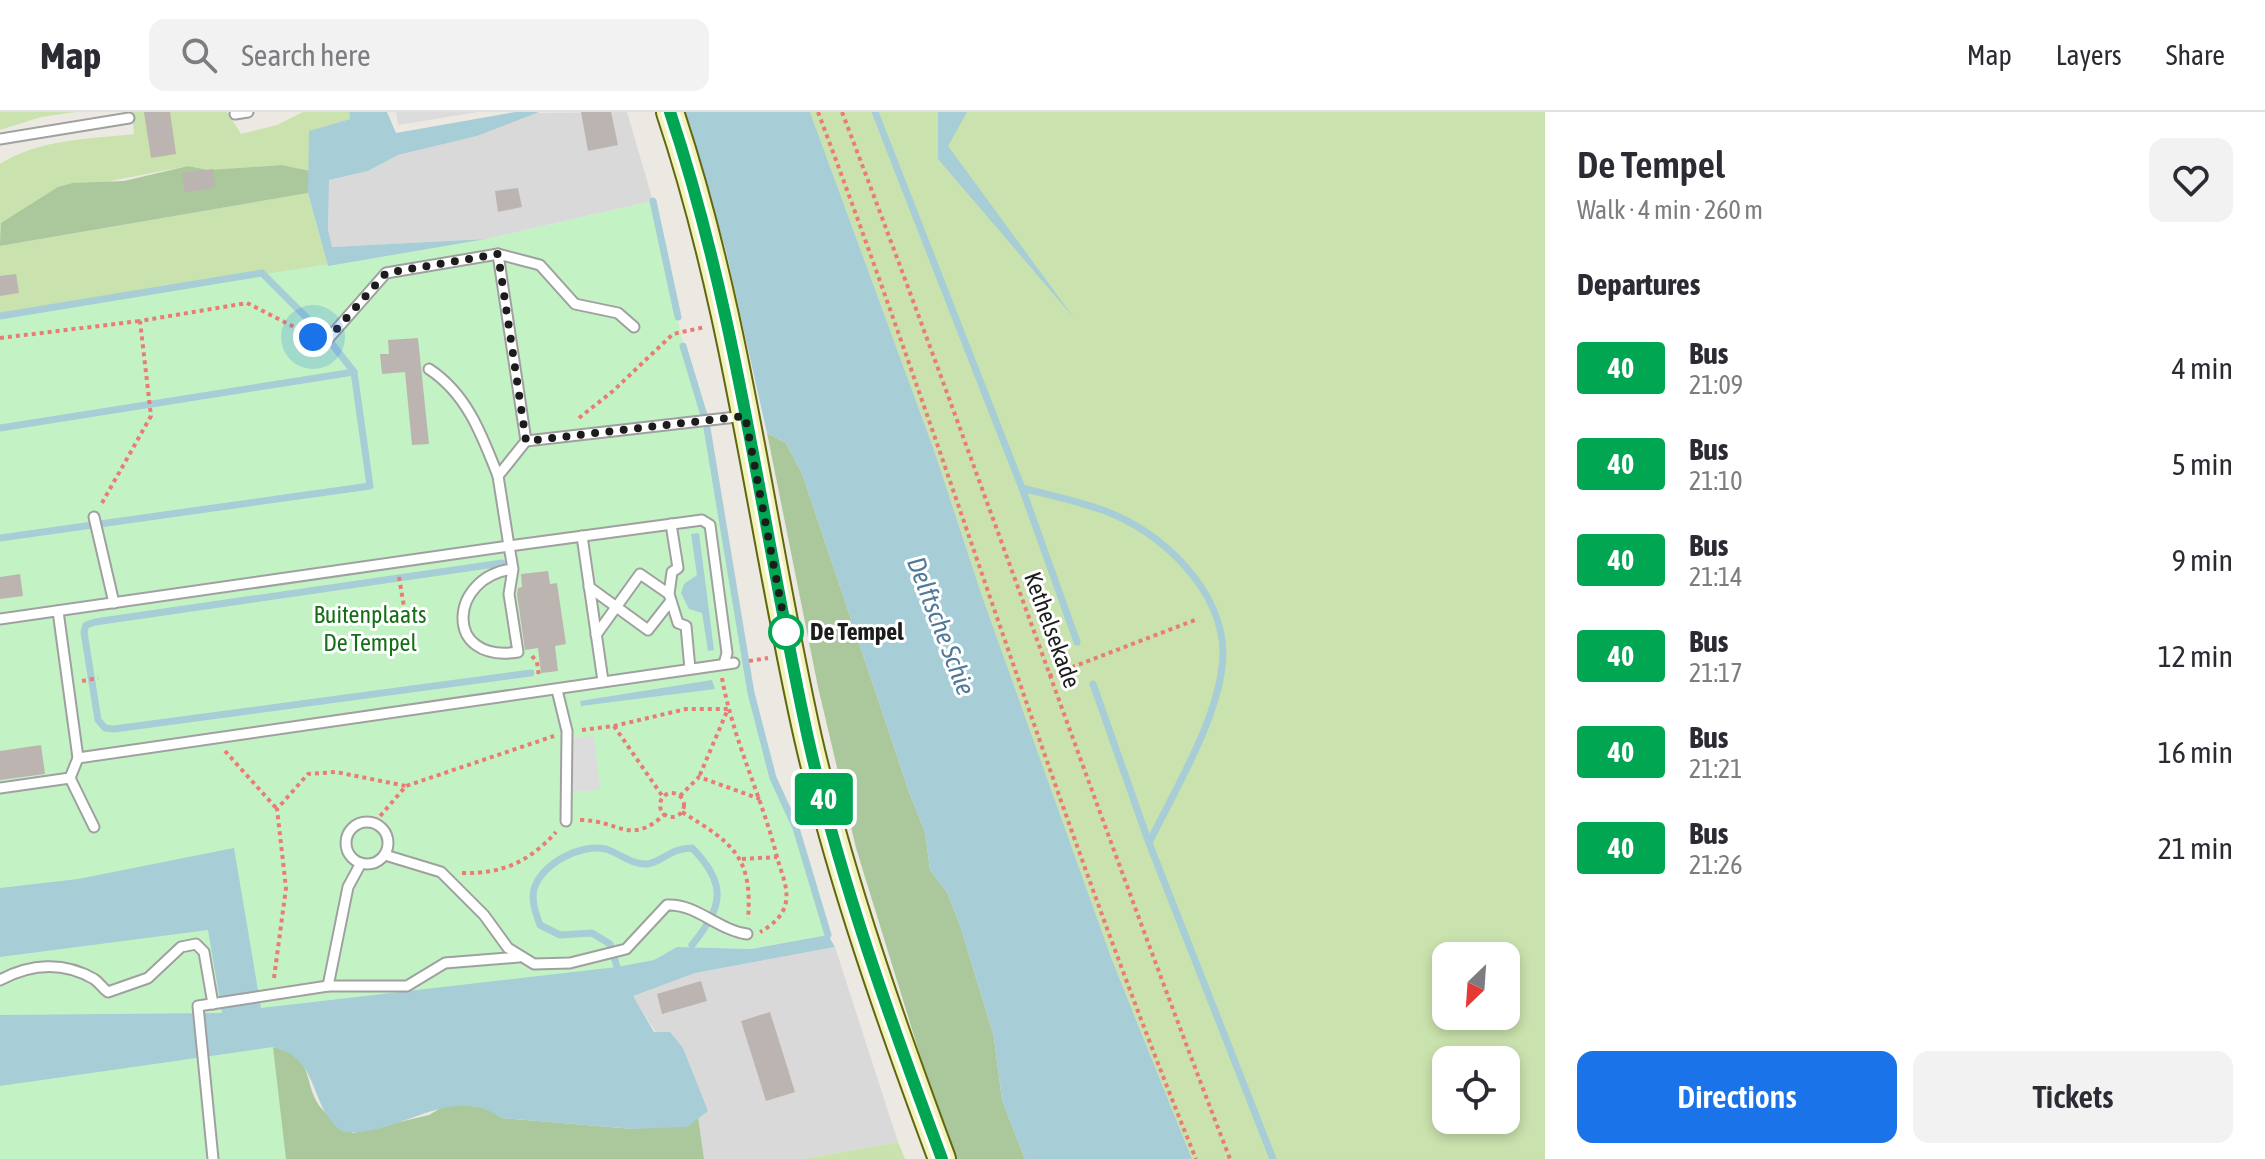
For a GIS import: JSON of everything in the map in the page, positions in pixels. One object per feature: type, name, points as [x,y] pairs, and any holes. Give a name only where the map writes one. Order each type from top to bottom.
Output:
[{"type":"street","points":[[670,112],[704,223],[728,322],[781,611],[831,825],[942,1159]]},
{"type":"lane","points":[[235,114],[248,112]]},
{"type":"lane","points":[[0,139],[129,118]]},
{"type":"lane","points":[[498,254],[526,441]]},
{"type":"lane","points":[[328,339],[386,273],[498,254],[540,265],[575,304],[618,313],[634,327]]},
{"type":"lane","points":[[429,369],[446,380],[462,398],[498,476],[513,569],[509,594],[518,652],[499,655],[475,647],[464,627],[463,617],[477,583],[494,571],[513,569]]},
{"type":"lane","points":[[498,476],[526,441],[745,416]]},
{"type":"lane","points":[[94,517],[114,603]]},
{"type":"lane","points":[[0,619],[671,524],[702,520],[710,525],[729,664],[78,758]]},
{"type":"lane","points":[[671,524],[678,568],[672,572],[670,598],[678,623],[686,626],[690,669]]},
{"type":"lane","points":[[582,536],[603,681]]},
{"type":"lane","points":[[596,635],[640,574],[670,598]]},
{"type":"lane","points":[[589,587],[648,630],[670,598]]},
{"type":"lane","points":[[58,611],[78,758],[70,778],[94,827]]},
{"type":"lane","points":[[557,690],[567,731],[569,788],[566,821]]},
{"type":"lane","points":[[0,788],[70,778]]},
{"type":"lane","points":[[361,821],[375,822],[387,838],[385,855],[379,862],[361,863],[346,846],[345,837],[361,821]]},
{"type":"lane","points":[[385,855],[441,872],[519,957],[534,964],[605,956],[626,949],[667,905],[687,908],[717,926],[747,934]]},
{"type":"lane","points":[[328,986],[348,887],[361,863]]},
{"type":"lane","points":[[0,980],[25,967],[50,966],[91,977],[108,992],[148,978],[181,947],[196,944],[204,952],[216,1004]]},
{"type":"lane","points":[[213,1159],[196,1009],[328,986],[407,986],[445,963],[519,957]]},
{"type":"path","points":[[818,112],[876,266],[1017,676],[1161,1073],[1196,1159]]},
{"type":"path","name":"Kethelsekade","points":[[842,112],[936,357],[1049,676],[1230,1159]]},
{"type":"path","points":[[0,338],[140,321],[247,303],[313,337],[328,339]]},
{"type":"path","points":[[94,517],[151,416],[140,321]]},
{"type":"path","points":[[546,438],[613,391],[673,334],[728,322]]},
{"type":"path","points":[[400,585],[404,607]]},
{"type":"path","points":[[1049,676],[1195,620]]},
{"type":"path","points":[[518,652],[537,662],[541,692]]},
{"type":"path","points":[[682,812],[716,833],[742,859],[750,897],[747,934],[762,932],[775,922],[785,908],[787,891],[760,799],[728,709],[722,677],[729,664]]},
{"type":"path","points":[[84,681],[98,678]]},
{"type":"path","points":[[277,809],[308,774],[336,772],[406,786],[567,731],[614,726],[686,709],[728,709]]},
{"type":"path","points":[[680,796],[699,777],[728,709]]},
{"type":"path","points":[[614,726],[663,797],[661,808],[665,814],[672,817],[682,812],[684,806],[680,796]]},
{"type":"path","points":[[215,740],[277,809],[286,888],[271,995]]},
{"type":"path","points":[[699,777],[760,799]]},
{"type":"path","points":[[375,822],[406,786]]},
{"type":"path","points":[[663,797],[670,794],[680,796]]},
{"type":"path","points":[[441,872],[487,874],[513,867],[544,845],[566,821],[598,820],[633,833],[648,830],[665,814]]},
{"type":"path","points":[[742,859],[777,857]]},
{"type":"shaded area","points":[[396,112],[478,112],[398,125]]},
{"type":"shaded area","points":[[627,112],[653,201],[486,239],[332,247],[328,229],[329,180],[368,171],[398,155],[477,136],[533,113]]},
{"type":"shaded area","points":[[594,736],[600,790],[562,792],[562,739]]},
{"type":"shaded area","points":[[835,947],[898,1142],[803,1159],[704,1159],[698,1116],[708,1111],[632,996],[695,973]]},
{"type":"green space","points":[[0,112],[76,112],[41,117],[0,130]]},
{"type":"green space","points":[[132,112],[227,112],[241,134],[277,125],[303,112],[349,112],[350,119],[310,131],[310,171],[282,165],[208,170],[188,166],[100,183],[1,246],[308,193],[328,266],[0,316],[0,164],[31,149],[48,145],[134,134]]},
{"type":"green space","points":[[810,112],[871,112],[983,390],[875,112],[1545,112],[1545,1159],[1192,1159],[1112,960],[982,596],[934,450]]},
{"type":"green space","points":[[282,165],[310,171],[308,193],[0,246],[1,223],[58,187],[73,183],[124,181],[188,166],[208,170]]},
{"type":"green space","name":"Buitenplaats De Tempel","points":[[653,201],[681,335],[706,422],[751,693],[773,778],[796,828],[828,935],[751,949],[677,947],[654,960],[273,1047],[286,1159],[0,1159],[0,316],[486,239]]},
{"type":"green space","points":[[767,433],[786,443],[803,476],[925,832],[930,870],[947,892],[960,925],[994,1037],[1002,1100],[1025,1159],[955,1159],[940,1120],[856,848],[818,687]]},
{"type":"green space","points":[[273,1047],[297,1058],[322,1109],[353,1133],[429,1115],[449,1103],[488,1108],[502,1118],[634,1129],[698,1116],[704,1159],[0,1159],[0,1086]]},
{"type":"green space","points":[[898,1142],[905,1159],[803,1159]]},
{"type":"water","points":[[349,112],[387,112],[396,133],[515,112],[539,112],[477,136],[398,155],[368,171],[329,180],[328,229],[332,247],[486,239],[328,266],[308,193],[309,131],[350,119]]},
{"type":"water","name":"Delftsche Schie","points":[[685,112],[810,112],[934,450],[982,596],[1112,960],[1192,1159],[1025,1159],[1002,1100],[994,1037],[960,925],[947,892],[930,870],[925,832],[803,476],[786,443],[767,433],[726,251]]},
{"type":"water","points":[[938,112],[967,112],[948,146],[1074,318],[938,159]]},
{"type":"water","points":[[699,533],[714,650],[708,651],[702,613],[689,609],[681,593],[684,584],[697,575],[691,534]]},
{"type":"water","points":[[712,680],[715,689],[581,706],[580,701]]},
{"type":"water","points":[[234,848],[261,1008],[617,967],[654,960],[677,947],[751,949],[828,935],[835,947],[695,973],[633,996],[654,1032],[670,1032],[683,1048],[708,1111],[687,1127],[634,1129],[501,1118],[482,1108],[463,1105],[424,1113],[364,1132],[343,1132],[324,1109],[300,1062],[289,1053],[273,1047],[0,1086],[0,1015],[222,1013],[208,930],[0,957],[0,888],[78,879]]},
{"type":"building","points":[[144,112],[170,112],[176,154],[151,158]]},
{"type":"building","points":[[581,112],[611,112],[618,145],[588,151]]},
{"type":"building","points":[[213,169],[215,188],[185,192],[182,173]]},
{"type":"building","points":[[518,188],[522,207],[498,212],[495,191]]},
{"type":"building","points":[[16,274],[19,293],[0,296],[0,276]]},
{"type":"building","points":[[418,338],[429,444],[412,445],[405,372],[382,374],[380,354],[389,354],[388,340]]},
{"type":"building","points":[[548,571],[550,584],[557,583],[566,644],[555,646],[558,671],[541,673],[538,648],[525,650],[517,594],[518,588],[522,587],[521,574]]},
{"type":"building","points":[[20,574],[23,596],[0,599],[0,577]]},
{"type":"building","points":[[41,745],[45,774],[0,780],[0,751]]},
{"type":"building","points":[[701,981],[707,1001],[662,1014],[657,994]]},
{"type":"building","points":[[770,1012],[795,1092],[766,1101],[741,1021]]},
{"type":"waterway","points":[[875,112],[1022,488],[1077,642]]},
{"type":"waterway","points":[[653,201],[678,317]]},
{"type":"waterway","points":[[0,316],[262,273],[328,339],[354,372],[370,486],[0,538]]},
{"type":"waterway","points":[[683,346],[706,422],[751,693],[773,778],[796,828],[828,935]]},
{"type":"waterway","points":[[0,428],[354,372]]},
{"type":"waterway","points":[[1022,488],[1105,511],[1147,533],[1185,566],[1213,608],[1221,631],[1223,655],[1214,702],[1195,751],[1149,843]]},
{"type":"waterway","points":[[502,563],[86,625],[84,632],[98,720],[105,728],[114,729],[531,673]]},
{"type":"waterway","points":[[1093,684],[1149,843],[1273,1159]]},
{"type":"waterway","points":[[617,967],[610,944],[592,933],[560,935],[540,925],[533,898],[538,880],[553,864],[574,852],[606,849],[631,861],[647,864],[678,850],[692,848],[712,874],[717,896],[710,919],[692,945]]},
{"type":"bus line","name":"40","points":[[670,112],[704,223],[728,322],[781,611],[816,769],[864,932],[942,1159]]},
{"type":"place","name":"De Tempel","points":[[786,632]]},
{"type":"route","points":[[313,337],[328,339],[386,273],[498,254],[526,441],[745,416],[787,635],[786,632]]}]
